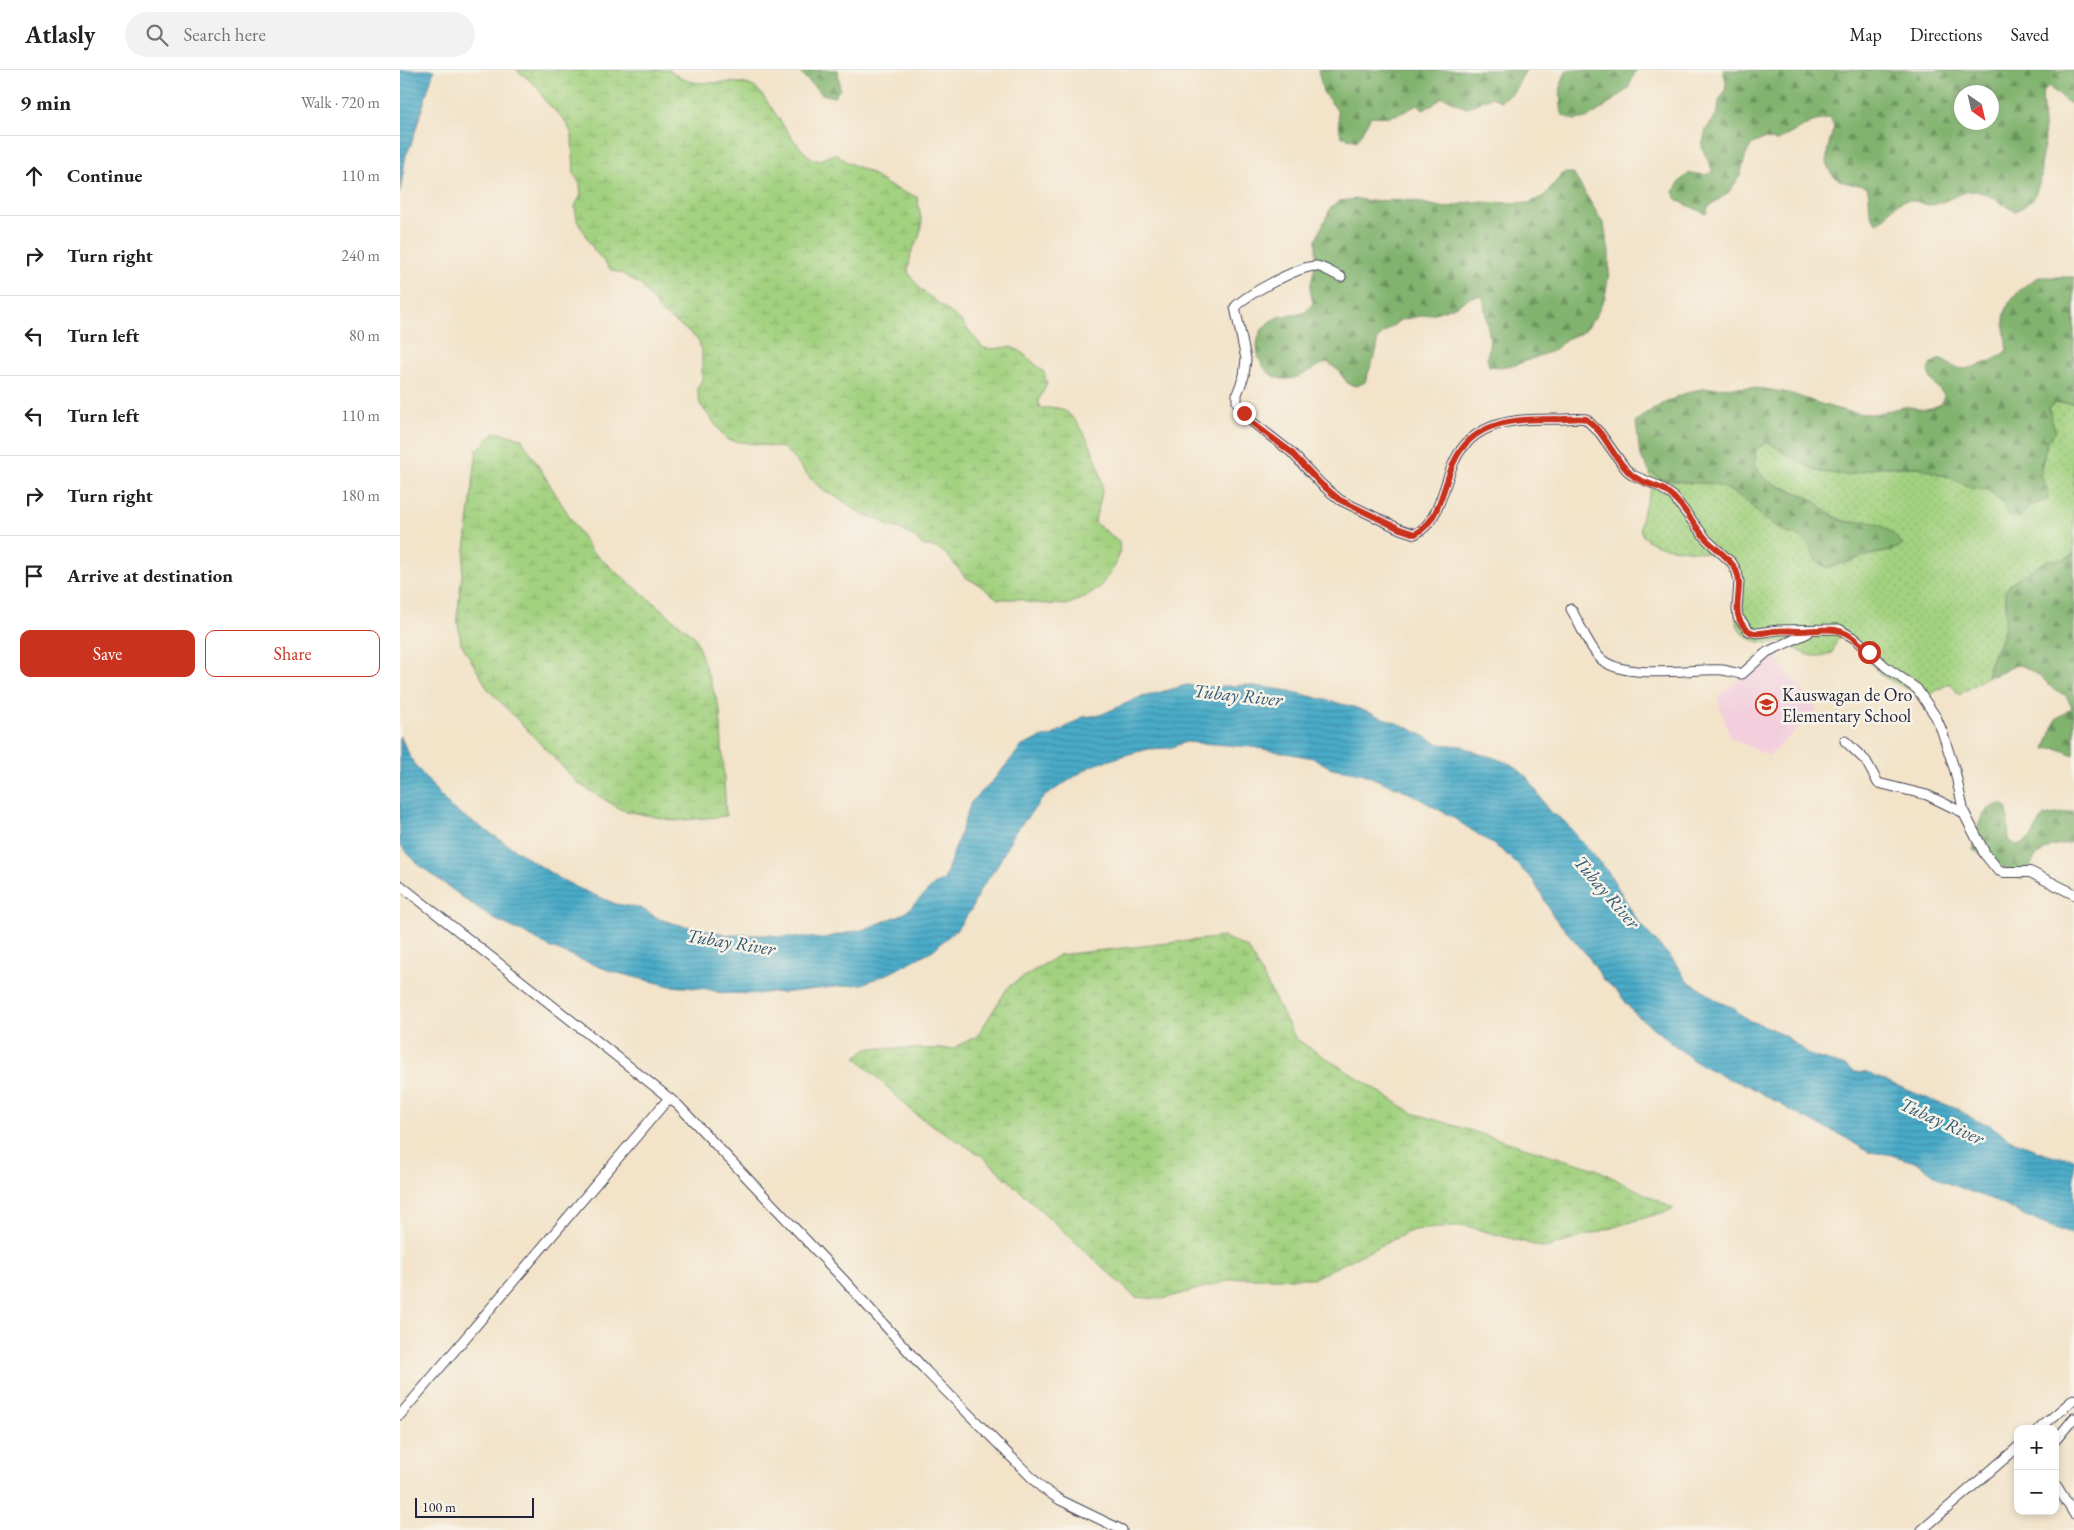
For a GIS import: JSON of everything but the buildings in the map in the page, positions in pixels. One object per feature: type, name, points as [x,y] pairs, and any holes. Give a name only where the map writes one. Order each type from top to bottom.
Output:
[{"type":"street","points":[[1341,278],[1319,267],[1306,267],[1249,296],[1235,307],[1246,359],[1244,376],[1237,394],[1240,407],[1251,422],[1291,452],[1321,484],[1340,500],[1400,529],[1415,534],[1428,525],[1454,461],[1463,448],[1487,428],[1504,422],[1534,419],[1586,419],[1600,433],[1624,468],[1632,475],[1656,485],[1673,496],[1707,540],[1732,563],[1737,572],[1739,582],[1738,617],[1749,631],[1758,633],[1778,630],[1830,628],[1847,632],[1886,667],[1917,690],[1927,702],[1936,717],[1949,749],[1964,813],[1986,854],[1998,870],[2004,872],[2030,872],[2074,894]]},
{"type":"street","points":[[1570,609],[1601,658],[1615,668],[1636,670],[1723,670],[1742,674],[1767,652],[1815,630]]},
{"type":"street","points":[[1845,742],[1866,761],[1878,783],[1927,795],[1964,813]]},
{"type":"street","points":[[400,885],[668,1098],[710,1139],[927,1372],[1014,1462],[1041,1487],[1060,1500],[1122,1530]]},
{"type":"street","points":[[400,1415],[668,1098]]},
{"type":"street","points":[[2044,1425],[2074,1399]]},
{"type":"street","points":[[2059,1436],[2074,1418]]},
{"type":"street","points":[[1922,1530],[2014,1450]]},
{"type":"street","points":[[2059,1490],[2074,1514]]},
{"type":"shaded area","name":"Kauswagan de Oro Elementary School","points":[[1769,654],[1776,657],[1817,710],[1769,756],[1731,738],[1717,698]]},
{"type":"green space","points":[[517,70],[669,70],[681,78],[690,81],[701,83],[736,83],[752,86],[764,97],[795,141],[811,158],[820,160],[836,154],[888,185],[917,197],[922,224],[919,237],[911,253],[908,272],[920,289],[961,321],[983,348],[1011,347],[1020,351],[1044,372],[1047,384],[1038,401],[1040,408],[1058,408],[1063,410],[1070,415],[1084,432],[1101,476],[1101,495],[1095,523],[1119,541],[1120,553],[1115,566],[1099,588],[1088,596],[1066,605],[1030,603],[1020,599],[998,599],[965,577],[946,554],[937,548],[922,545],[914,537],[898,528],[888,526],[879,519],[863,515],[837,497],[824,491],[784,448],[727,440],[700,404],[697,389],[702,380],[702,356],[699,341],[662,313],[642,286],[623,274],[611,270],[594,250],[577,220],[575,206],[581,195],[580,184],[574,174],[572,134],[565,121],[545,101],[537,86]]},
{"type":"green space","points":[[797,70],[838,70],[840,89],[834,97],[822,94]]},
{"type":"green space","points":[[1318,70],[1526,70],[1514,91],[1501,101],[1491,97],[1466,108],[1442,97],[1433,105],[1423,109],[1418,104],[1396,115],[1384,117],[1371,116],[1357,141],[1341,136],[1337,110],[1323,92]]},
{"type":"green space","points":[[1567,70],[1636,70],[1628,89],[1587,118],[1574,120],[1562,115],[1560,92]]},
{"type":"green space","points":[[1723,70],[2074,70],[2074,105],[2048,86],[2042,93],[2045,141],[2041,160],[2041,178],[2034,198],[2023,207],[2015,211],[1986,194],[1971,191],[1941,203],[1929,205],[1913,200],[1903,201],[1877,223],[1871,215],[1867,187],[1850,184],[1836,178],[1828,166],[1829,143],[1834,127],[1830,118],[1812,122],[1777,141],[1764,139],[1752,144],[1746,154],[1740,176],[1728,193],[1708,207],[1706,214],[1677,200],[1673,192],[1681,180],[1690,173],[1705,175],[1713,172],[1702,147],[1706,130],[1718,112],[1719,101],[1725,91],[1726,82]]},
{"type":"green space","points":[[1563,173],[1573,173],[1604,225],[1609,251],[1609,273],[1605,297],[1595,318],[1581,333],[1566,339],[1555,350],[1515,365],[1489,366],[1487,358],[1490,341],[1483,296],[1471,297],[1456,306],[1435,313],[1400,320],[1377,339],[1377,349],[1365,382],[1357,386],[1348,384],[1338,370],[1327,362],[1288,379],[1279,378],[1271,374],[1260,361],[1257,343],[1265,326],[1275,318],[1305,312],[1313,303],[1310,290],[1316,259],[1316,240],[1330,209],[1339,201],[1358,199],[1369,201],[1408,200],[1445,208],[1471,202],[1529,203],[1544,196]]},
{"type":"green space","points":[[2039,277],[2074,277],[2074,403],[2055,403],[2049,408],[2056,431],[2047,442],[2040,474],[2046,486],[2048,499],[2029,506],[2020,517],[2008,515],[2003,503],[1988,490],[1972,488],[1919,467],[1879,467],[1847,475],[1820,472],[1802,464],[1768,442],[1756,449],[1755,461],[1758,471],[1764,478],[1811,499],[1841,520],[1846,522],[1866,521],[1884,527],[1903,545],[1893,550],[1868,555],[1825,568],[1815,560],[1810,546],[1801,537],[1787,533],[1763,518],[1745,499],[1718,485],[1662,479],[1650,472],[1640,455],[1636,422],[1664,403],[1696,390],[1707,388],[1733,387],[1788,393],[1834,408],[1863,414],[1875,414],[1907,407],[1925,409],[1939,405],[1944,395],[1929,376],[1930,366],[1941,359],[1956,368],[1965,369],[1993,360],[2004,353],[2007,350],[2004,322],[2007,307],[2020,290]]},
{"type":"green space","points":[[2055,403],[2074,403],[2074,554],[2065,559],[2049,560],[2034,568],[2005,591],[2004,628],[1991,661],[1988,676],[1959,695],[1950,683],[1929,695],[1920,695],[1882,676],[1845,635],[1838,638],[1832,653],[1817,656],[1812,656],[1782,643],[1760,642],[1746,636],[1740,630],[1737,623],[1735,579],[1718,558],[1710,554],[1654,544],[1646,539],[1641,532],[1642,516],[1651,488],[1650,472],[1662,479],[1706,483],[1718,485],[1729,490],[1745,499],[1763,518],[1787,533],[1801,537],[1810,546],[1815,560],[1845,564],[1860,557],[1892,551],[1868,521],[1851,522],[1840,519],[1806,496],[1778,486],[1763,477],[1755,461],[1756,449],[1768,442],[1802,464],[1820,472],[1847,475],[1879,467],[1919,467],[1972,488],[1988,490],[2003,503],[2008,515],[2048,499],[2046,486],[2040,474],[2047,442],[2056,431],[2049,408]]},
{"type":"green space","points":[[495,432],[521,438],[591,551],[695,637],[720,710],[726,816],[675,821],[622,810],[579,784],[488,689],[461,643],[457,617],[477,450]]},
{"type":"green space","points":[[2074,554],[2074,755],[2056,748],[2045,749],[2056,719],[2072,708],[2066,695],[2055,691],[2040,676],[2023,666],[2016,665],[1996,675],[1988,676],[1988,671],[2004,631],[2005,591],[2011,583],[2034,568],[2049,560],[2065,559]]},
{"type":"green space","points":[[2002,804],[2007,808],[2009,841],[2015,845],[2026,841],[2033,835],[2044,816],[2070,812],[2074,812],[2074,842],[2051,846],[2036,856],[2022,880],[2004,867],[1973,850],[1983,815],[1994,806]]},
{"type":"green space","points":[[1224,937],[1248,948],[1296,1039],[1413,1113],[1596,1169],[1674,1209],[1545,1248],[1466,1226],[1413,1230],[1314,1278],[1238,1278],[1162,1299],[1135,1297],[982,1156],[915,1114],[856,1057],[868,1048],[952,1049],[977,1036],[1009,986],[1059,955]]},
{"type":"water","points":[[400,70],[434,70],[411,145],[406,155],[400,192]]},
{"type":"water","name":"Tubay River","points":[[1187,685],[1207,687],[1246,685],[1285,690],[1354,707],[1407,727],[1439,744],[1462,746],[1479,754],[1513,765],[1529,779],[1548,810],[1564,821],[1609,873],[1639,923],[1674,961],[1687,981],[1717,1001],[1732,1007],[1748,1020],[1768,1027],[1788,1038],[1809,1055],[1845,1066],[1854,1072],[1867,1073],[1941,1104],[1953,1106],[1975,1120],[1990,1125],[2009,1139],[2031,1147],[2038,1152],[2055,1157],[2074,1159],[2074,1235],[2041,1223],[1991,1199],[1944,1182],[1918,1163],[1888,1154],[1868,1152],[1843,1136],[1804,1118],[1749,1086],[1726,1078],[1694,1061],[1633,1012],[1618,992],[1603,979],[1587,955],[1554,917],[1533,880],[1503,851],[1452,817],[1400,788],[1361,773],[1331,768],[1313,758],[1252,747],[1186,742],[1169,748],[1149,749],[1129,754],[1091,766],[1045,796],[1015,832],[996,868],[980,890],[971,910],[957,929],[933,950],[890,973],[862,984],[782,993],[721,993],[707,989],[670,986],[610,971],[549,947],[492,918],[418,864],[400,845],[400,736],[414,764],[450,807],[557,877],[578,888],[616,904],[640,908],[660,919],[676,924],[730,935],[770,935],[819,939],[865,929],[905,913],[935,884],[944,880],[971,802],[990,784],[1022,746],[1043,737],[1051,736],[1083,717],[1100,715],[1138,698]]},
{"type":"place","name":"Kauswagan de Oro Elementary School","points":[[1766,704]]},
{"type":"route","points":[[1244,413],[1251,422],[1274,437],[1291,452],[1329,492],[1340,500],[1400,529],[1415,534],[1428,525],[1444,490],[1454,461],[1463,448],[1487,428],[1504,422],[1534,419],[1586,419],[1600,433],[1624,468],[1637,478],[1666,490],[1673,496],[1707,540],[1732,563],[1737,572],[1739,582],[1737,595],[1738,617],[1749,631],[1758,633],[1778,630],[1801,631],[1830,628],[1847,632],[1869,652]]}]
